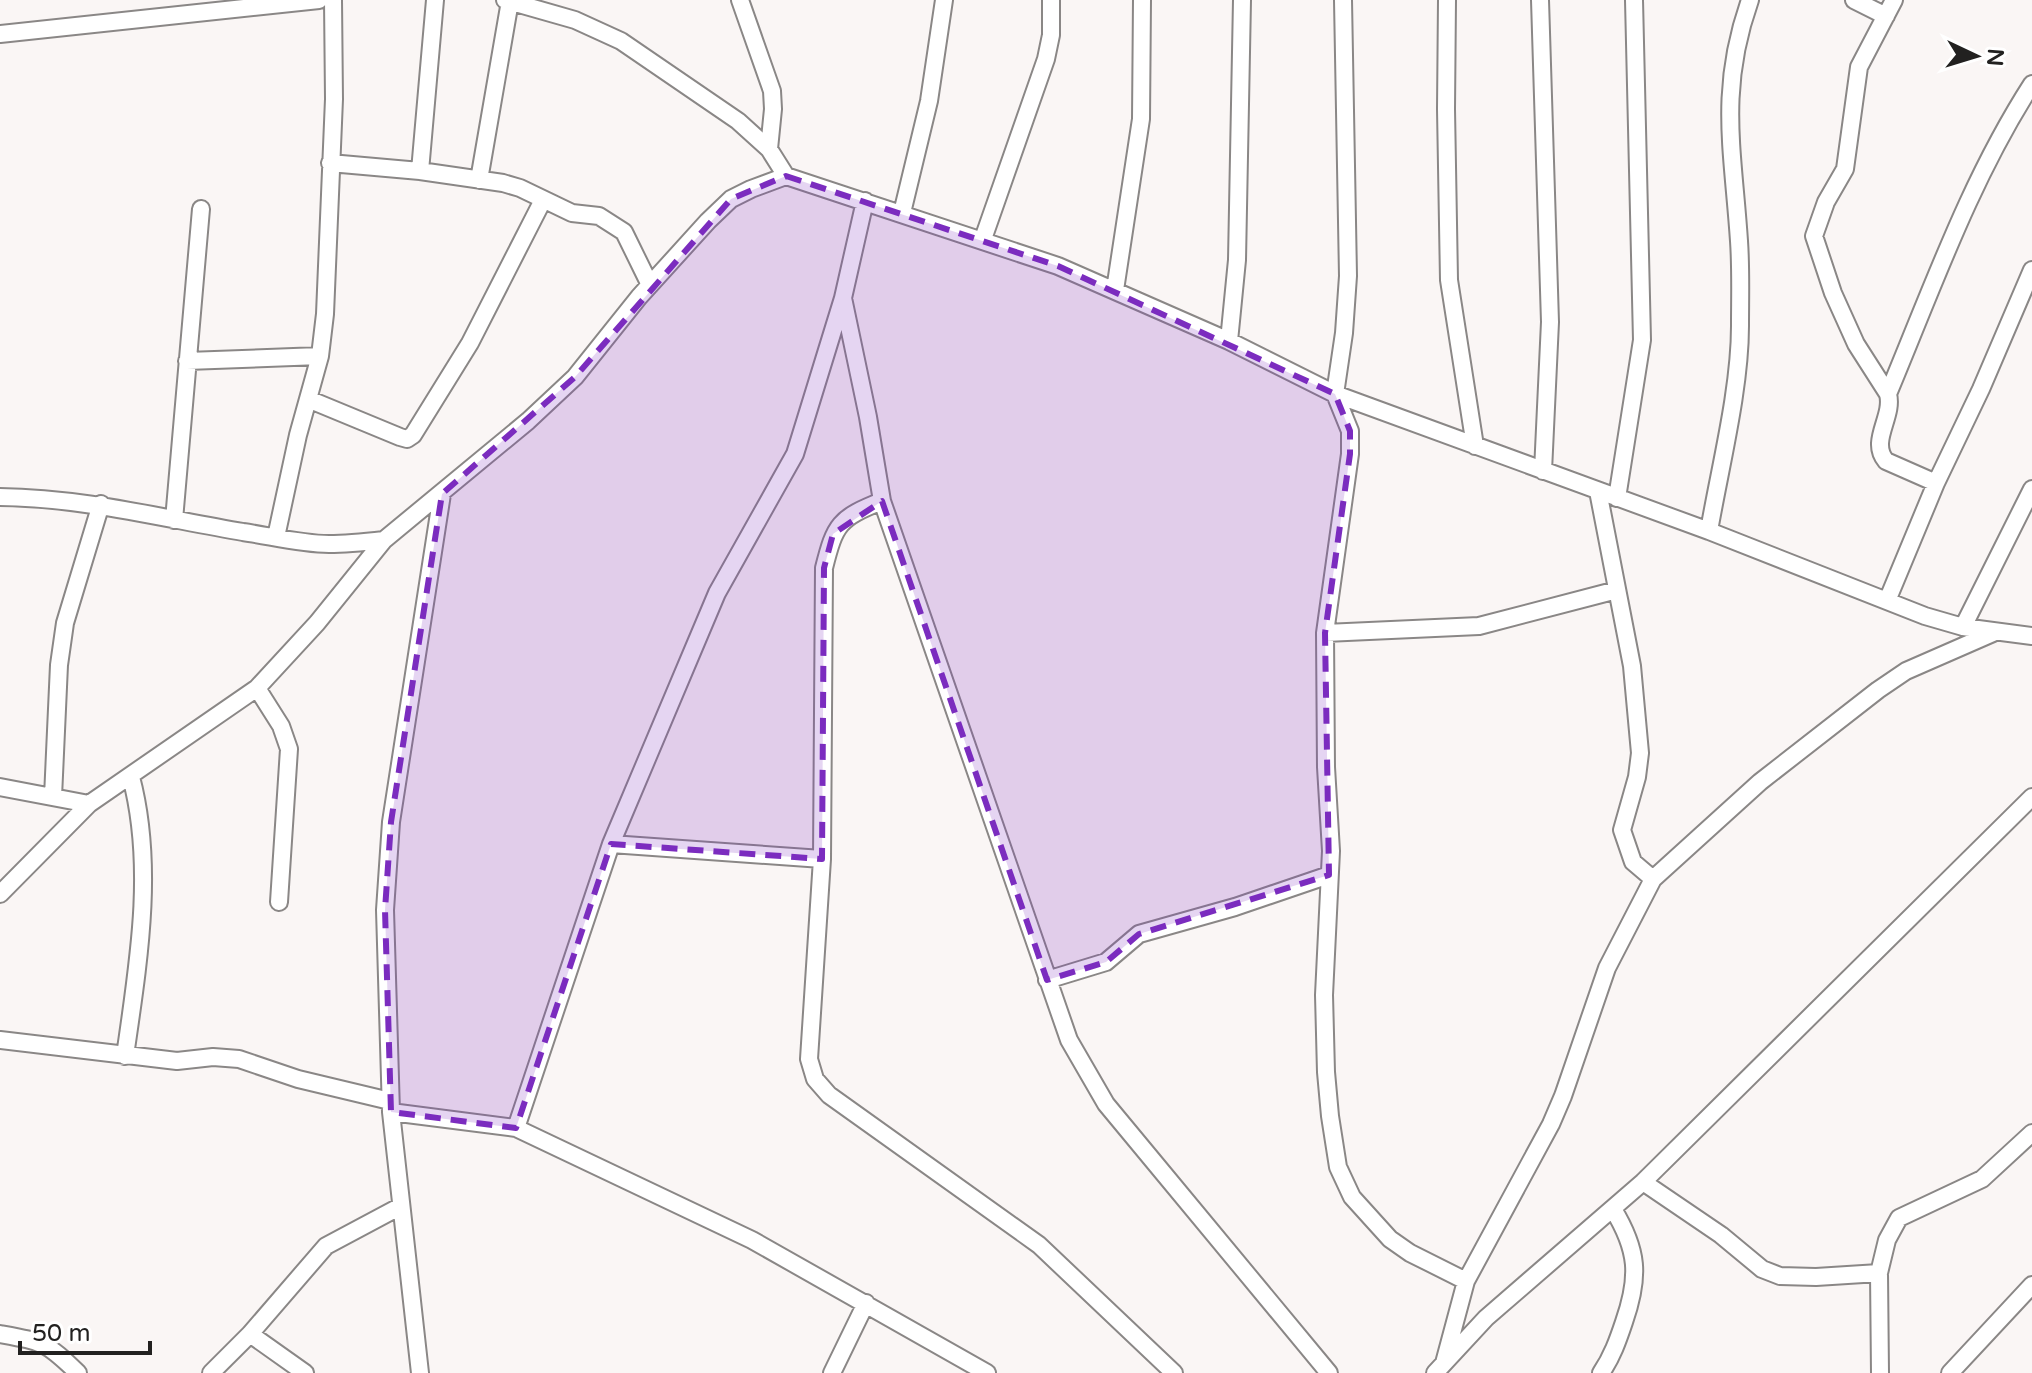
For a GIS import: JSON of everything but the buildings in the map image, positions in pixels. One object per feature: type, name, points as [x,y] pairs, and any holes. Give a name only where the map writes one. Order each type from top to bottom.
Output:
[{"type":"street","points":[[0,34],[319,0]]},
{"type":"street","points":[[276,537],[320,356],[325,314],[334,64],[333,0]]},
{"type":"street","points":[[420,171],[435,0]]},
{"type":"street","points":[[479,180],[508,0],[575,20],[621,41],[738,121],[769,149],[786,176]]},
{"type":"street","points":[[740,0],[772,91],[769,149]]},
{"type":"street","points":[[902,213],[929,101],[944,0]]},
{"type":"street","points":[[983,239],[1046,59],[1051,35],[1051,0]]},
{"type":"street","points":[[1115,290],[1141,119],[1142,0]]},
{"type":"street","points":[[1229,341],[1237,260],[1242,0]]},
{"type":"street","points":[[1343,0],[1348,276],[1335,394],[1350,431],[1350,473],[1325,633],[1329,875],[1324,995],[1326,1072],[1338,1167],[1352,1197],[1390,1239],[1410,1253],[1466,1281]]},
{"type":"street","points":[[1447,0],[1449,280],[1475,446]]},
{"type":"street","points":[[1540,0],[1550,322],[1543,471]]},
{"type":"street","points":[[1617,498],[1642,340],[1634,0]]},
{"type":"street","points":[[1709,531],[1739,360],[1739,242],[1729,110],[1737,39],[1750,0]]},
{"type":"street","points":[[1854,0],[1886,16]]},
{"type":"street","points":[[1888,394],[1856,344],[1833,293],[1814,236],[1826,202],[1845,169],[1859,67],[1894,0]]},
{"type":"street","points":[[1936,483],[1886,461],[1880,454],[1878,446],[1889,413],[1888,394],[1968,204],[2007,123],[2032,84]]},
{"type":"street","points":[[330,163],[420,171],[520,188],[572,213],[599,216],[624,232],[650,285]]},
{"type":"street","points":[[0,894],[89,804],[257,688],[317,623],[384,540],[528,421],[575,377],[650,285],[731,199],[786,176],[983,239],[1115,290],[1229,341],[1335,394],[1709,531],[1925,616],[1995,633],[2032,636]]},
{"type":"street","points":[[308,399],[400,437],[407,439],[413,435],[470,343],[543,200]]},
{"type":"street","points":[[516,1128],[611,844],[727,570],[795,454],[843,298],[865,201]]},
{"type":"street","points":[[174,520],[201,209]]},
{"type":"street","points":[[1887,601],[1936,483],[1981,389],[2032,270]]},
{"type":"street","points":[[843,298],[882,501],[1069,1040],[1106,1104],[1329,1373]]},
{"type":"street","points":[[187,361],[320,356]]},
{"type":"street","points":[[1963,627],[2032,489]]},
{"type":"street","points":[[1598,491],[1632,666],[1640,753],[1637,777],[1622,830],[1633,862],[1653,879]]},
{"type":"street","points":[[420,1373],[390,1107],[385,910],[391,822],[442,494]]},
{"type":"street","points":[[0,497],[101,504],[174,520],[329,544],[384,540]]},
{"type":"street","points":[[882,501],[857,511],[833,534],[824,568],[822,859],[809,1059],[815,1079],[829,1095],[1039,1245],[1174,1373]]},
{"type":"street","points":[[53,797],[63,637],[101,504]]},
{"type":"street","points":[[1325,633],[1479,626],[1617,590]]},
{"type":"street","points":[[1440,1368],[1466,1281],[1551,1124],[1607,968],[1653,879],[1760,782],[1878,690],[1906,671],[1995,633]]},
{"type":"street","points":[[257,688],[281,726],[289,749],[279,902]]},
{"type":"street","points":[[125,1056],[137,967],[143,838],[131,777]]},
{"type":"street","points":[[0,787],[89,804]]},
{"type":"street","points":[[1440,1368],[1486,1318],[1643,1182],[2032,797]]},
{"type":"street","points":[[611,844],[822,859]]},
{"type":"street","points":[[1047,980],[1106,962],[1139,934],[1235,907],[1329,875]]},
{"type":"street","points":[[0,1040],[177,1061],[213,1057],[239,1059],[390,1107],[516,1128],[729,1229],[987,1373]]},
{"type":"street","points":[[1880,1373],[1879,1273],[1887,1240],[1899,1218],[1982,1179],[2032,1133]]},
{"type":"street","points":[[1643,1182],[1721,1235],[1762,1269],[1780,1276],[1879,1273]]},
{"type":"street","points":[[211,1373],[250,1334],[326,1246],[401,1206]]},
{"type":"street","points":[[1601,1373],[1616,1346],[1634,1294],[1636,1266],[1631,1244],[1613,1209]]},
{"type":"street","points":[[1950,1373],[2032,1285]]},
{"type":"street","points":[[832,1373],[866,1303]]},
{"type":"street","points":[[0,1334],[40,1341],[51,1347],[78,1373]]},
{"type":"street","points":[[250,1334],[305,1373]]},
{"type":"highlighted area","points":[[786,176],[1058,266],[1335,394],[1350,431],[1350,454],[1325,633],[1329,875],[1139,934],[1106,962],[1047,980],[882,501],[833,534],[824,568],[822,859],[611,844],[516,1128],[391,1112],[385,910],[391,822],[442,494],[575,377],[731,199]]}]
